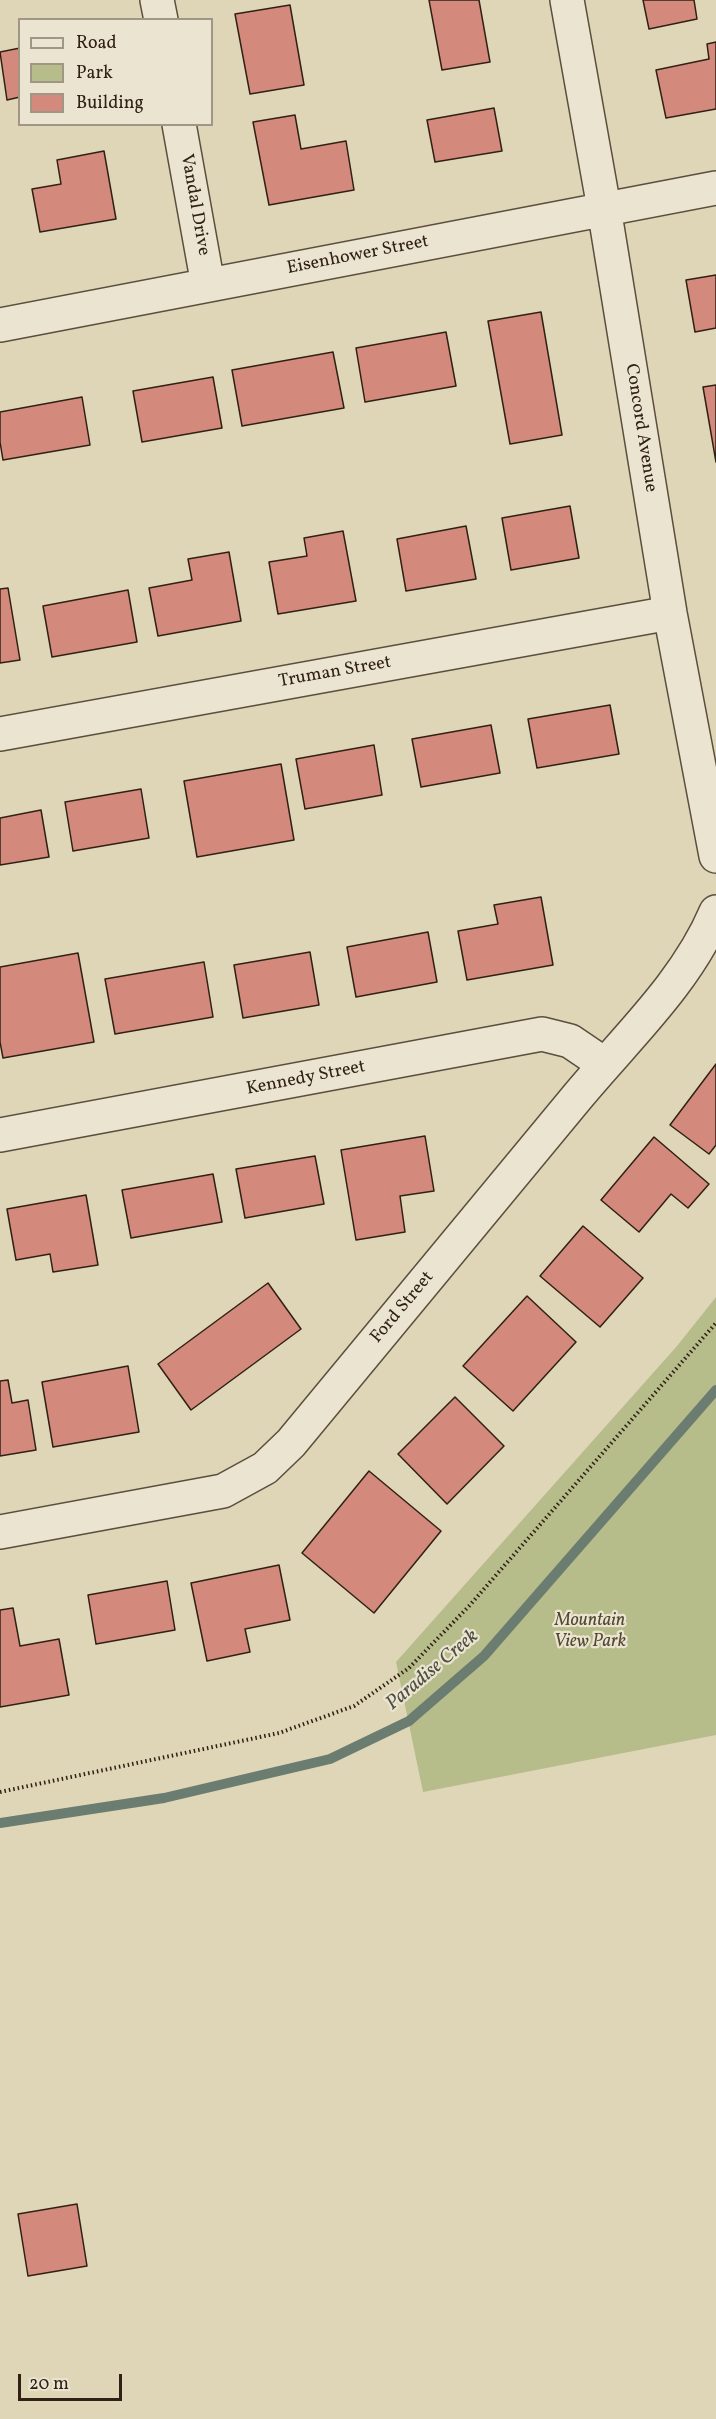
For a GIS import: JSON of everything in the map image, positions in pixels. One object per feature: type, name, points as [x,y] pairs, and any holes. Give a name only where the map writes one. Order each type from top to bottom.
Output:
[{"type":"street","points":[[157,0],[160,18]]},
{"type":"street","name":"Concord Avenue","points":[[567,0],[604,208],[670,613],[716,856]]},
{"type":"street","name":"Vandal Drive","points":[[179,126],[208,285]]},
{"type":"street","name":"Eisenhower Street","points":[[0,325],[716,188]]},
{"type":"street","name":"Truman Street","points":[[0,734],[670,613]]},
{"type":"street","name":"Ford Street","points":[[0,1532],[223,1491],[265,1468],[291,1443],[604,1064],[684,972],[712,921]]},
{"type":"street","name":"Kennedy Street","points":[[0,1135],[542,1034],[570,1041],[604,1064]]},
{"type":"path","points":[[0,1792],[279,1733],[354,1706],[408,1668],[470,1605],[716,1323]]},
{"type":"green space","name":"Mountain View Park","points":[[716,1297],[716,1735],[423,1792],[396,1662],[677,1346]]},
{"type":"building","points":[[429,0],[479,0],[490,62],[442,70]]},
{"type":"building","points":[[643,0],[694,0],[697,19],[649,29]]},
{"type":"building","points":[[290,5],[304,85],[250,94],[235,14]]},
{"type":"building","points":[[716,42],[716,109],[666,118],[656,70],[709,59],[707,44]]},
{"type":"building","points":[[18,48],[18,97],[7,100],[0,52]]},
{"type":"building","points":[[494,108],[502,151],[435,162],[427,120]]},
{"type":"building","points":[[295,115],[301,149],[346,141],[354,190],[269,205],[253,122]]},
{"type":"building","points":[[104,151],[116,219],[40,232],[32,189],[61,184],[57,160]]},
{"type":"building","points":[[716,275],[716,328],[695,332],[686,280]]},
{"type":"building","points":[[541,312],[562,435],[510,444],[488,321]]},
{"type":"building","points":[[446,332],[456,386],[365,402],[356,348]]},
{"type":"building","points":[[333,352],[344,408],[242,426],[232,370]]},
{"type":"building","points":[[213,377],[222,428],[142,442],[133,391]]},
{"type":"building","points":[[716,385],[716,462],[703,387]]},
{"type":"building","points":[[82,397],[90,445],[3,460],[0,442],[0,412]]},
{"type":"building","points":[[570,506],[579,558],[511,570],[502,518]]},
{"type":"building","points":[[466,526],[476,579],[406,591],[397,539]]},
{"type":"building","points":[[343,531],[356,601],[278,614],[269,562],[307,556],[304,538]]},
{"type":"building","points":[[229,552],[241,621],[158,636],[149,588],[192,580],[188,559]]},
{"type":"building","points":[[8,588],[20,660],[0,663],[0,589]]},
{"type":"building","points":[[128,590],[137,642],[52,657],[43,606]]},
{"type":"building","points":[[610,705],[619,754],[537,768],[528,719]]},
{"type":"building","points":[[491,725],[500,773],[421,787],[412,739]]},
{"type":"building","points":[[374,745],[382,795],[305,809],[296,759]]},
{"type":"building","points":[[281,764],[294,840],[197,857],[184,781]]},
{"type":"building","points":[[141,789],[149,838],[73,851],[65,802]]},
{"type":"building","points":[[41,810],[49,857],[0,865],[0,818]]},
{"type":"building","points":[[541,897],[553,965],[467,980],[458,931],[498,924],[494,905]]},
{"type":"building","points":[[428,932],[437,982],[356,997],[347,947]]},
{"type":"building","points":[[310,952],[319,1005],[243,1018],[234,965]]},
{"type":"building","points":[[78,953],[94,1042],[3,1058],[0,1042],[0,967]]},
{"type":"building","points":[[204,962],[213,1017],[115,1034],[105,979]]},
{"type":"building","points":[[716,1064],[716,1145],[709,1154],[670,1125]]},
{"type":"building","points":[[425,1136],[434,1191],[400,1196],[405,1232],[356,1240],[341,1150]]},
{"type":"building","points":[[654,1137],[709,1184],[688,1208],[671,1194],[639,1232],[601,1200]]},
{"type":"building","points":[[315,1156],[324,1204],[245,1218],[236,1169]]},
{"type":"building","points":[[213,1174],[222,1222],[131,1238],[122,1190]]},
{"type":"building","points":[[86,1195],[98,1265],[53,1272],[50,1254],[16,1260],[7,1209]]},
{"type":"building","points":[[583,1226],[643,1278],[600,1327],[540,1276]]},
{"type":"building","points":[[268,1283],[301,1329],[191,1410],[158,1364]]},
{"type":"building","points":[[527,1296],[576,1342],[513,1411],[463,1366]]},
{"type":"building","points":[[128,1366],[139,1432],[53,1447],[42,1382]]},
{"type":"building","points":[[8,1380],[12,1403],[28,1400],[36,1450],[0,1456],[0,1381]]},
{"type":"building","points":[[455,1397],[504,1446],[447,1504],[398,1454]]},
{"type":"building","points":[[369,1471],[441,1531],[374,1613],[302,1553]]},
{"type":"building","points":[[279,1565],[290,1620],[245,1629],[250,1652],[207,1661],[191,1583]]},
{"type":"building","points":[[167,1581],[175,1630],[96,1644],[88,1595]]},
{"type":"building","points":[[13,1608],[20,1646],[59,1639],[69,1695],[0,1707],[0,1610]]},
{"type":"building","points":[[77,2204],[87,2266],[28,2276],[18,2214]]},
{"type":"waterway","name":"Paradise Creek","points":[[0,1823],[164,1798],[330,1759],[409,1721],[484,1656],[716,1390]]}]
